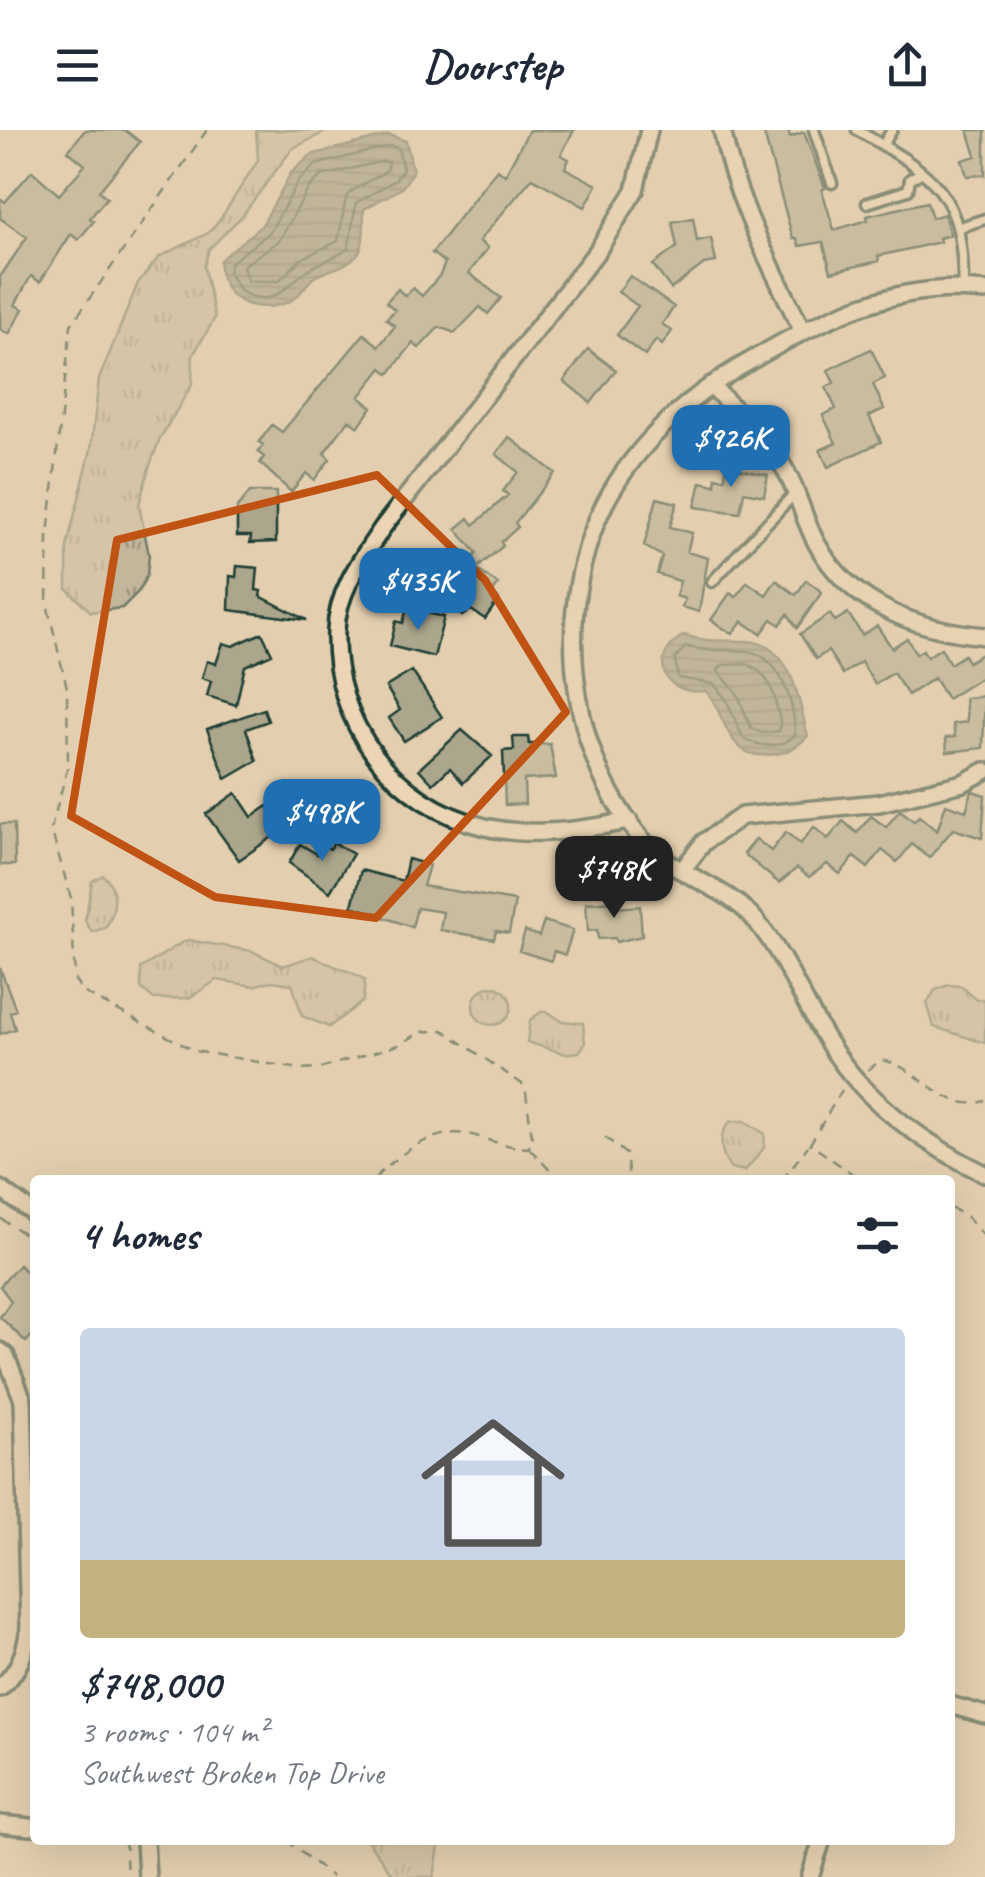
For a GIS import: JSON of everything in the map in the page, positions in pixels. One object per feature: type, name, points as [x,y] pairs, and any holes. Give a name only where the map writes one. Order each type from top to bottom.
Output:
[{"type":"street","points":[[629,821],[526,833],[482,826],[440,810],[396,783],[357,733],[341,684],[336,627],[352,573],[383,527],[598,250],[635,190],[648,130]]},
{"type":"street","points":[[722,130],[730,172],[802,330]]},
{"type":"street","points":[[985,291],[925,289],[860,302],[802,330],[711,385],[654,434],[625,471],[591,534],[578,596],[575,654],[580,713],[602,782],[647,846],[753,917],[838,1058],[887,1112],[985,1174]]},
{"type":"street","points":[[711,385],[769,448],[827,562],[852,588],[884,610],[921,626],[985,636]]},
{"type":"street","points":[[683,869],[704,842],[742,816],[879,803],[963,782],[985,771]]},
{"type":"street","points":[[0,1189],[30,1210]]},
{"type":"street","points":[[0,1351],[6,1356],[23,1400],[30,1544],[25,1652],[14,1676],[0,1688]]},
{"type":"street","points":[[955,1707],[985,1715]]},
{"type":"street","points":[[0,1824],[30,1827]]},
{"type":"street","points":[[145,1845],[147,1877]]},
{"type":"street","points":[[810,1877],[820,1845]]},
{"type":"lane","points":[[814,130],[832,183]]},
{"type":"lane","points":[[857,130],[922,172],[950,200],[960,227],[964,289]]},
{"type":"lane","points":[[883,145],[892,130]]},
{"type":"lane","points":[[867,203],[908,190],[910,179],[922,172]]},
{"type":"lane","points":[[960,227],[985,219]]},
{"type":"lane","points":[[712,582],[795,493]]},
{"type":"path","points":[[208,130],[72,325],[48,535],[47,604],[67,688],[68,766],[51,829],[71,898],[74,980],[83,992],[196,1051],[264,1064],[321,1068],[398,1045],[422,1032],[453,1034],[525,1086],[532,1136],[528,1148]]},
{"type":"path","points":[[378,1175],[394,1158],[438,1137],[476,1136],[504,1146],[528,1148],[554,1175]]},
{"type":"path","points":[[605,1138],[626,1154],[628,1175]]},
{"type":"path","points":[[786,1175],[810,1144]]},
{"type":"path","points":[[955,1210],[965,1215],[985,1237]]},
{"type":"path","points":[[0,1218],[30,1238]]},
{"type":"path","points":[[126,1845],[127,1877]]},
{"type":"path","points":[[292,1845],[332,1877]]},
{"type":"highlighted area","points":[[377,475],[485,580],[566,712],[376,918],[215,897],[71,816],[117,540]]},
{"type":"green space","points":[[256,130],[329,130],[292,149],[242,216],[209,249],[204,267],[215,318],[193,355],[192,385],[160,438],[139,505],[149,555],[147,575],[138,592],[122,608],[91,612],[67,589],[67,546],[91,449],[99,379],[138,283],[159,257],[208,233],[221,218],[258,160]]},
{"type":"green space","points":[[103,875],[114,894],[112,915],[105,928],[92,932],[85,921],[92,881]]},
{"type":"green space","points":[[188,940],[252,951],[283,966],[313,956],[365,980],[363,1001],[329,1027],[302,1016],[292,984],[271,981],[254,986],[217,980],[189,998],[154,999],[141,988],[141,968]]},
{"type":"green space","points":[[961,986],[977,1000],[985,999],[985,1043],[934,1027],[927,1003],[935,990]]},
{"type":"green space","points":[[492,987],[506,992],[511,1006],[506,1020],[492,1025],[478,1020],[473,1006],[478,992]]},
{"type":"green space","points":[[541,1012],[562,1021],[583,1023],[585,1044],[579,1052],[566,1054],[527,1042],[530,1020]]},
{"type":"green space","points":[[731,1121],[745,1121],[765,1134],[764,1148],[745,1171],[730,1168],[722,1150],[722,1138]]},
{"type":"green space","points":[[371,1845],[439,1845],[434,1877],[394,1877]]},
{"type":"water","points":[[389,135],[406,141],[413,171],[402,188],[364,209],[363,239],[357,255],[316,276],[288,302],[263,307],[240,301],[231,294],[221,274],[220,260],[262,225],[291,173],[311,155]]},
{"type":"water","points":[[684,635],[747,641],[775,652],[791,676],[808,736],[779,753],[753,754],[743,749],[728,732],[706,691],[679,687],[665,673],[666,653]]},
{"type":"building","points":[[85,130],[125,130],[140,142],[99,191],[107,198],[90,218],[94,221],[78,240],[71,234],[40,282],[31,276],[15,305],[23,309],[9,334],[0,329],[0,277],[27,237],[0,218],[0,198],[5,202],[32,171],[59,195],[85,165],[68,151]]},
{"type":"building","points":[[529,130],[574,130],[561,155],[569,159],[565,168],[597,185],[585,207],[532,178],[479,241],[488,248],[469,273],[501,298],[488,314],[480,307],[455,333],[439,327],[419,348],[413,343],[389,374],[382,368],[359,397],[372,407],[358,427],[349,420],[324,453],[330,459],[314,480],[306,473],[291,492],[260,463],[264,457],[258,452],[263,445],[259,442],[272,425],[282,432],[364,334],[379,346],[395,326],[386,319],[395,310],[386,302],[398,289],[405,296],[413,288],[422,296],[440,275],[445,263],[432,253],[497,169],[505,175]]},
{"type":"building","points":[[763,130],[788,130],[790,137],[804,132],[825,188],[822,190],[834,230],[868,220],[867,216],[927,202],[932,218],[944,214],[950,235],[939,238],[940,242],[878,256],[879,261],[831,272],[823,242],[799,246],[797,238],[793,239]]},
{"type":"building","points":[[968,130],[985,130],[985,175],[967,176],[962,160],[976,156]]},
{"type":"building","points":[[693,218],[697,241],[711,238],[716,262],[704,264],[671,289],[653,265],[677,247],[672,222]]},
{"type":"building","points":[[630,276],[674,307],[662,324],[672,331],[662,345],[656,340],[645,356],[617,335],[638,306],[618,292]]},
{"type":"building","points":[[588,349],[616,370],[591,403],[564,381]]},
{"type":"building","points":[[871,349],[885,378],[873,384],[884,409],[869,416],[881,442],[828,467],[820,450],[836,443],[823,415],[836,409],[826,387],[834,383],[828,370]]},
{"type":"building","points":[[509,437],[555,473],[515,523],[518,527],[501,542],[503,546],[476,569],[498,584],[492,594],[499,599],[485,619],[471,610],[462,616],[414,583],[426,567],[454,586],[477,553],[456,529],[469,518],[474,525],[508,495],[503,491],[518,472],[496,454]]},
{"type":"building","points":[[727,466],[768,475],[764,496],[744,492],[740,513],[695,507],[701,482],[715,485],[716,477],[724,479]]},
{"type":"building","points":[[250,492],[276,492],[276,542],[250,543],[251,536],[237,536],[237,508]]},
{"type":"building","points":[[657,498],[677,503],[670,527],[692,533],[687,552],[708,558],[699,612],[682,607],[685,599],[676,596],[680,581],[657,574],[662,556],[644,546]]},
{"type":"building","points":[[237,566],[258,568],[256,590],[261,591],[260,596],[307,620],[229,610],[230,576],[236,577]]},
{"type":"building","points":[[776,580],[796,595],[806,580],[822,592],[797,628],[788,614],[780,625],[772,619],[761,634],[742,621],[732,634],[711,620],[730,593],[736,597],[747,582],[766,595]]},
{"type":"building","points":[[407,608],[444,617],[434,657],[390,646],[396,621],[403,623]]},
{"type":"building","points":[[848,613],[862,635],[877,626],[892,648],[907,638],[916,654],[923,650],[927,657],[941,648],[950,664],[964,655],[968,662],[985,652],[985,675],[947,699],[934,678],[908,695],[893,673],[875,684],[861,662],[843,674],[828,651],[816,659],[800,634],[830,614],[835,621]]},
{"type":"building","points":[[262,633],[272,654],[245,666],[236,705],[207,696],[211,681],[202,678],[207,661],[216,664],[223,643],[233,646]]},
{"type":"building","points":[[412,671],[442,717],[404,741],[389,718],[400,710],[386,687]]},
{"type":"building","points":[[985,696],[983,748],[947,752],[946,738],[955,737],[953,724],[967,722],[965,698]]},
{"type":"building","points":[[264,709],[268,721],[246,729],[257,761],[226,779],[207,729]]},
{"type":"building","points":[[462,730],[492,756],[463,783],[450,768],[433,784],[419,769]]},
{"type":"building","points":[[513,737],[528,737],[529,744],[550,744],[556,778],[524,780],[525,804],[505,805],[503,751],[514,750]]},
{"type":"building","points":[[972,791],[985,795],[982,838],[953,829],[929,858],[912,844],[897,862],[882,850],[868,868],[854,857],[840,874],[827,864],[809,877],[797,868],[779,883],[744,854],[756,839],[771,851],[786,832],[800,844],[814,827],[828,839],[843,821],[857,833],[871,816],[886,827],[900,810],[914,821],[919,816],[937,831],[946,804],[966,811]]},
{"type":"building","points":[[236,793],[252,817],[268,806],[284,829],[239,860],[206,814]]},
{"type":"building","points":[[0,824],[14,824],[15,865],[0,865]]},
{"type":"building","points":[[334,843],[353,854],[330,892],[289,863],[300,844],[317,854],[322,845],[330,849]]},
{"type":"building","points":[[408,859],[429,865],[423,886],[515,901],[509,933],[496,931],[494,939],[440,930],[443,912],[417,908],[412,927],[352,906],[361,870],[403,881]]},
{"type":"building","points":[[614,901],[615,908],[640,906],[642,936],[616,942],[615,938],[598,939],[597,930],[588,931],[586,903]]},
{"type":"building","points":[[544,921],[573,930],[565,955],[554,951],[551,961],[519,951],[525,931],[539,936]]},
{"type":"building","points":[[0,968],[16,1010],[10,1012],[15,1029],[0,1034]]},
{"type":"building","points":[[19,1265],[30,1276],[30,1338],[26,1342],[0,1317],[11,1301],[0,1286]]}]
